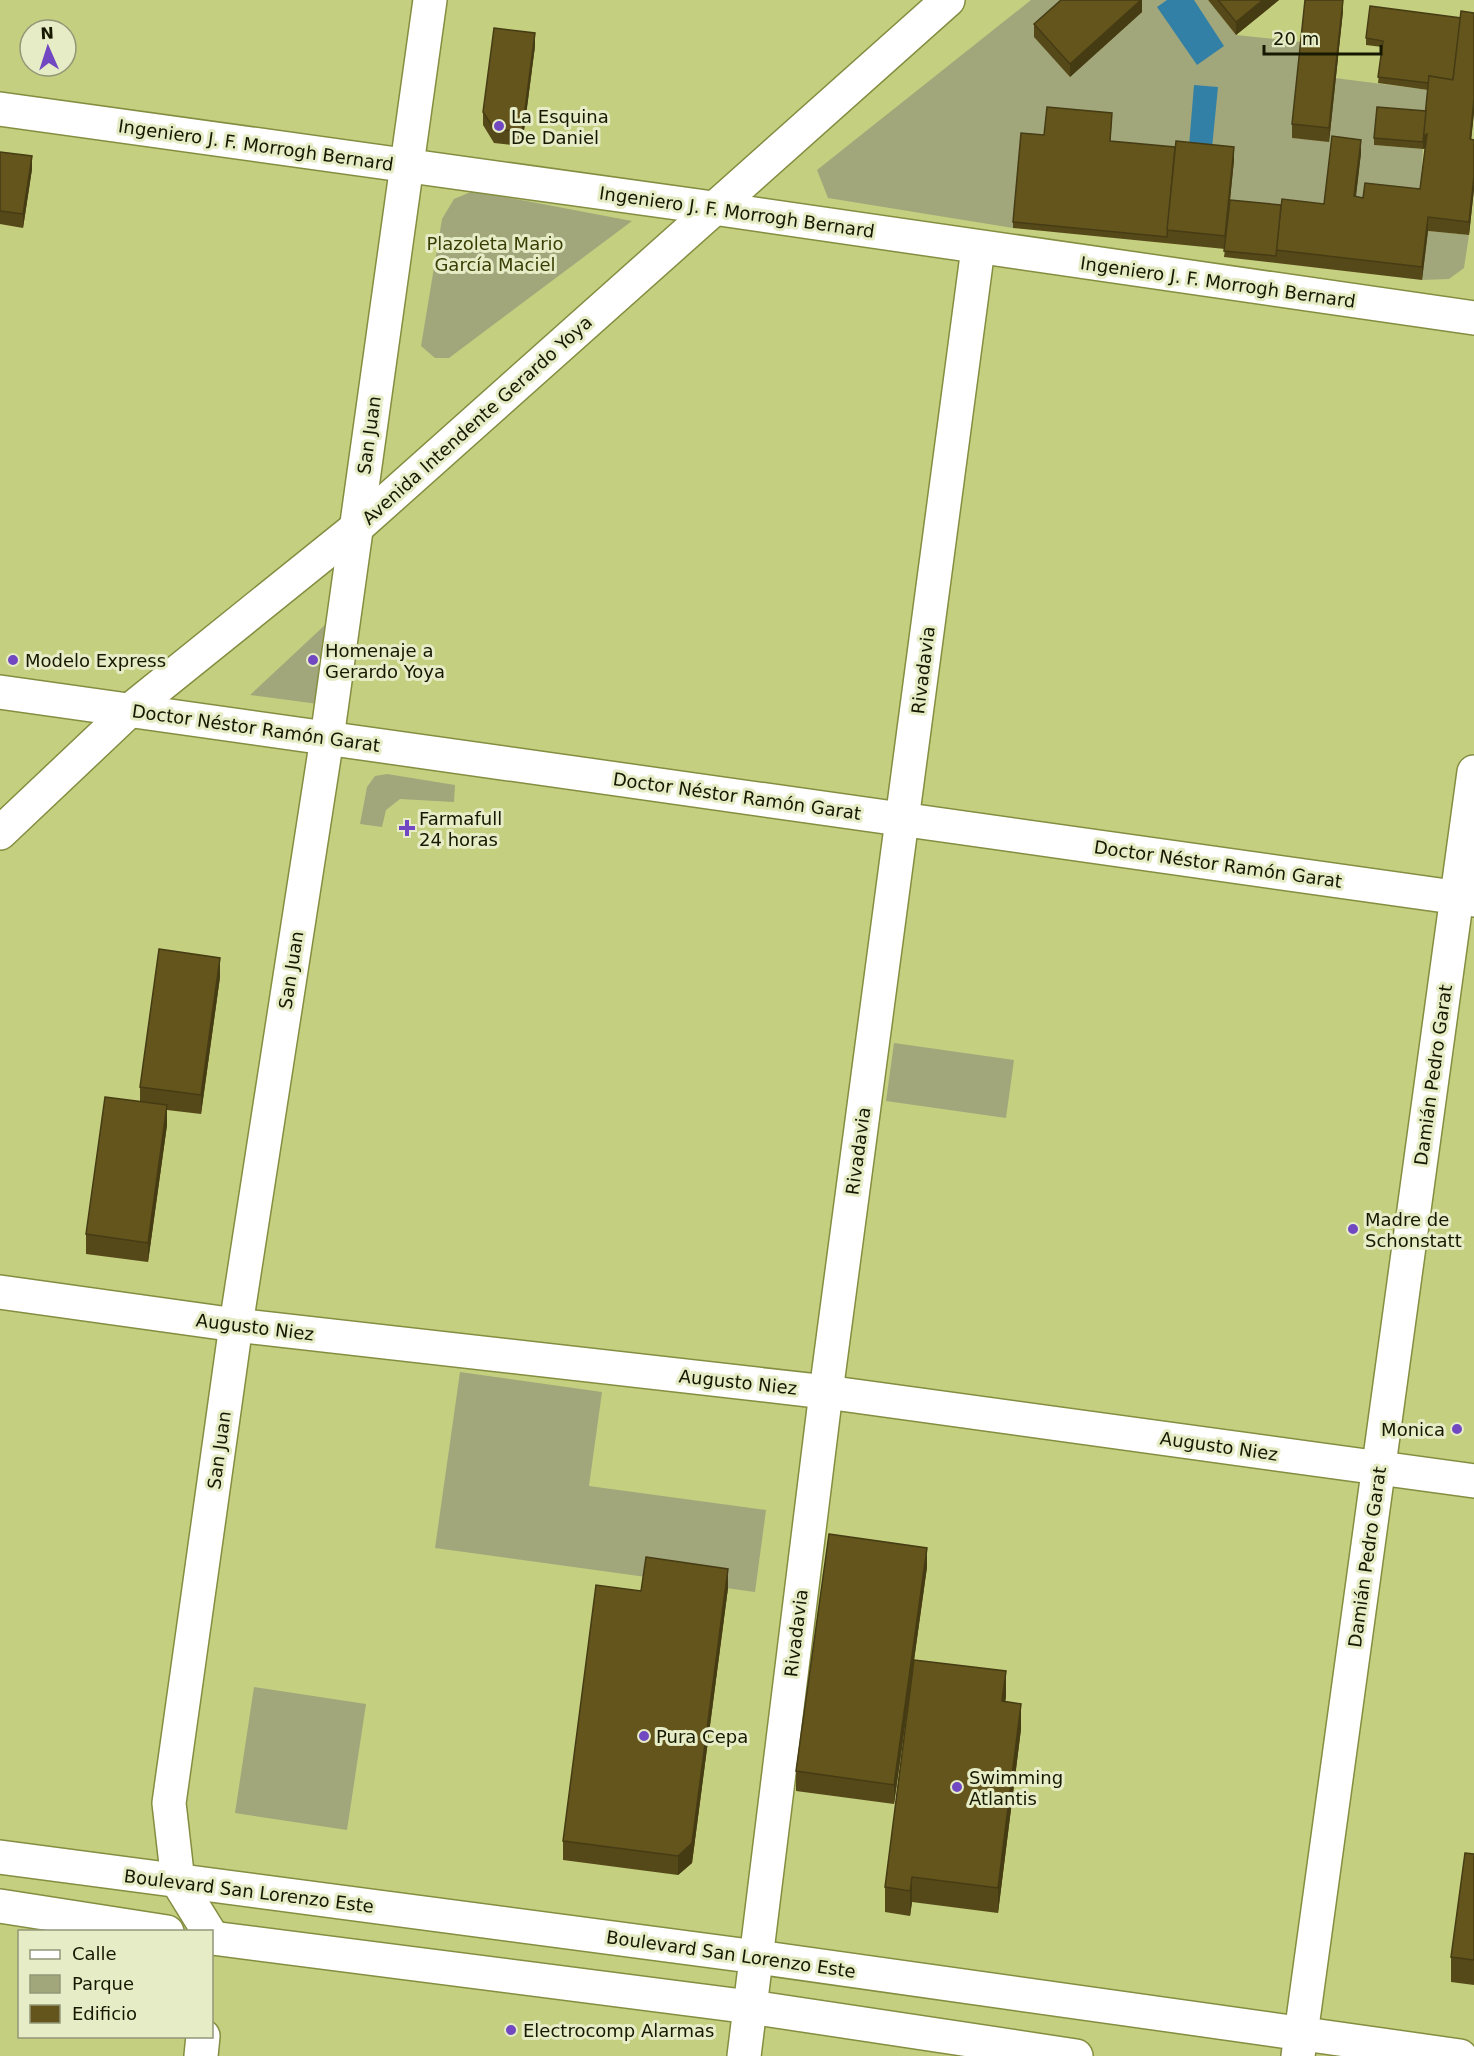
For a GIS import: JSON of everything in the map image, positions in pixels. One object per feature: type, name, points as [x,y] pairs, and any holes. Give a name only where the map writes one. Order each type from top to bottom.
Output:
[{"type":"street","name":"San Juan","points":[[206,1930],[178,1882],[169,1803],[236,1325],[327,738],[430,0]]},
{"type":"street","name":"Avenida Intendente Gerardo Yoya","points":[[0,833],[130,710],[356,528],[948,0]]},
{"type":"street","name":"Ingeniero J. F. Morrogh Bernard","points":[[0,109],[713,208],[1474,318]]},
{"type":"street","name":"Rivadavia","points":[[744,2056],[826,1392],[978,248]]},
{"type":"street","name":"Doctor Néstor Ramón Garat","points":[[0,692],[1466,899]]},
{"type":"street","name":"Damián Pedro Garat","points":[[1299,2045],[1380,1468],[1466,899],[1474,772]]},
{"type":"street","name":"Augusto Niez","points":[[0,1292],[236,1325],[826,1392],[1474,1481]]},
{"type":"street","name":"Boulevard San Lorenzo Este","points":[[0,1857],[757,1957],[1299,2045],[1460,2056]]},
{"type":"street","points":[[0,1906],[154,1930]]},
{"type":"street","points":[[213,1939],[750,2007],[1076,2056]]},
{"type":"street","points":[[201,2056],[203,2038]]},
{"type":"green space","points":[[1031,0],[1075,0],[1070,77],[1142,12],[1131,0],[1208,0],[1236,35],[1302,42],[1293,138],[1329,141],[1335,78],[1429,90],[1426,118],[1374,145],[1423,149],[1420,202],[1324,217],[1230,207],[1044,142],[1021,140],[1013,228],[828,198],[817,170]]},
{"type":"green space","name":"Plazoleta Mario García Maciel","points":[[473,191],[632,221],[449,358],[435,358],[421,346],[442,219],[454,199]]},
{"type":"green space","points":[[1428,231],[1469,235],[1464,268],[1449,279],[1422,280]]},
{"type":"green space","points":[[341,610],[326,705],[250,695]]},
{"type":"green space","points":[[387,774],[455,785],[454,802],[400,799],[386,810],[382,827],[360,824],[367,787],[375,776]]},
{"type":"green space","points":[[894,1043],[1014,1060],[1006,1118],[886,1101]]},
{"type":"green space","points":[[460,1372],[602,1392],[589,1486],[766,1510],[755,1592],[435,1548]]},
{"type":"green space","points":[[254,1687],[366,1704],[347,1830],[235,1813]]},
{"type":"water","points":[[1167,0],[1194,0],[1224,46],[1197,65],[1157,7]]},
{"type":"water","points":[[1194,85],[1218,87],[1212,148],[1189,146]]},
{"type":"building","points":[[1061,0],[1141,0],[1070,64],[1034,24]]},
{"type":"building","points":[[1218,0],[1263,0],[1236,22]]},
{"type":"building","points":[[1305,0],[1343,0],[1329,128],[1292,124]]},
{"type":"building","points":[[1370,6],[1461,18],[1453,80],[1429,76],[1429,83],[1378,77],[1383,41],[1366,38]]},
{"type":"building","points":[[1461,11],[1474,13],[1474,99],[1470,139],[1474,140],[1474,176],[1469,222],[1428,217],[1422,267],[1276,250],[1282,199],[1324,204],[1332,136],[1361,140],[1354,196],[1363,198],[1365,183],[1420,189],[1427,134],[1423,136],[1429,76],[1453,80]]},
{"type":"building","points":[[494,28],[535,33],[522,132],[494,129],[483,112]]},
{"type":"building","points":[[1047,107],[1112,113],[1110,141],[1175,147],[1167,237],[1013,222],[1021,133],[1044,135]]},
{"type":"building","points":[[1377,107],[1426,111],[1423,142],[1374,138]]},
{"type":"building","points":[[1176,141],[1234,147],[1225,236],[1167,230]]},
{"type":"building","points":[[0,152],[32,156],[23,214],[0,211]]},
{"type":"building","points":[[1230,200],[1281,205],[1276,256],[1224,251]]},
{"type":"building","points":[[159,949],[220,958],[201,1095],[140,1087]]},
{"type":"building","points":[[105,1097],[167,1105],[148,1243],[86,1234]]},
{"type":"building","points":[[829,1534],[927,1548],[894,1785],[796,1771]]},
{"type":"building","name":"Pura Cepa","points":[[646,1557],[728,1569],[692,1843],[678,1856],[563,1841],[596,1585],[641,1591]]},
{"type":"building","name":"Swimming Atlantis","points":[[914,1660],[1006,1671],[1002,1701],[1021,1704],[998,1888],[912,1877],[910,1891],[885,1887]]},
{"type":"building","points":[[1465,1853],[1474,1854],[1474,1960],[1451,1957]]},
{"type":"place","name":"La Esquina De Daniel","points":[[499,126]]},
{"type":"place","name":"Modelo Express","points":[[13,660]]},
{"type":"place","name":"Homenaje a Gerardo Yoya","points":[[313,660]]},
{"type":"place","name":"Farmafull 24 horas","points":[[407,828]]},
{"type":"place","name":"Madre de Schonstatt","points":[[1353,1229]]},
{"type":"place","name":"Monica","points":[[1457,1429]]},
{"type":"place","name":"Pura Cepa","points":[[644,1736]]},
{"type":"place","name":"Swimming Atlantis","points":[[957,1787]]},
{"type":"place","name":"Electrocomp Alarmas","points":[[511,2030]]}]
